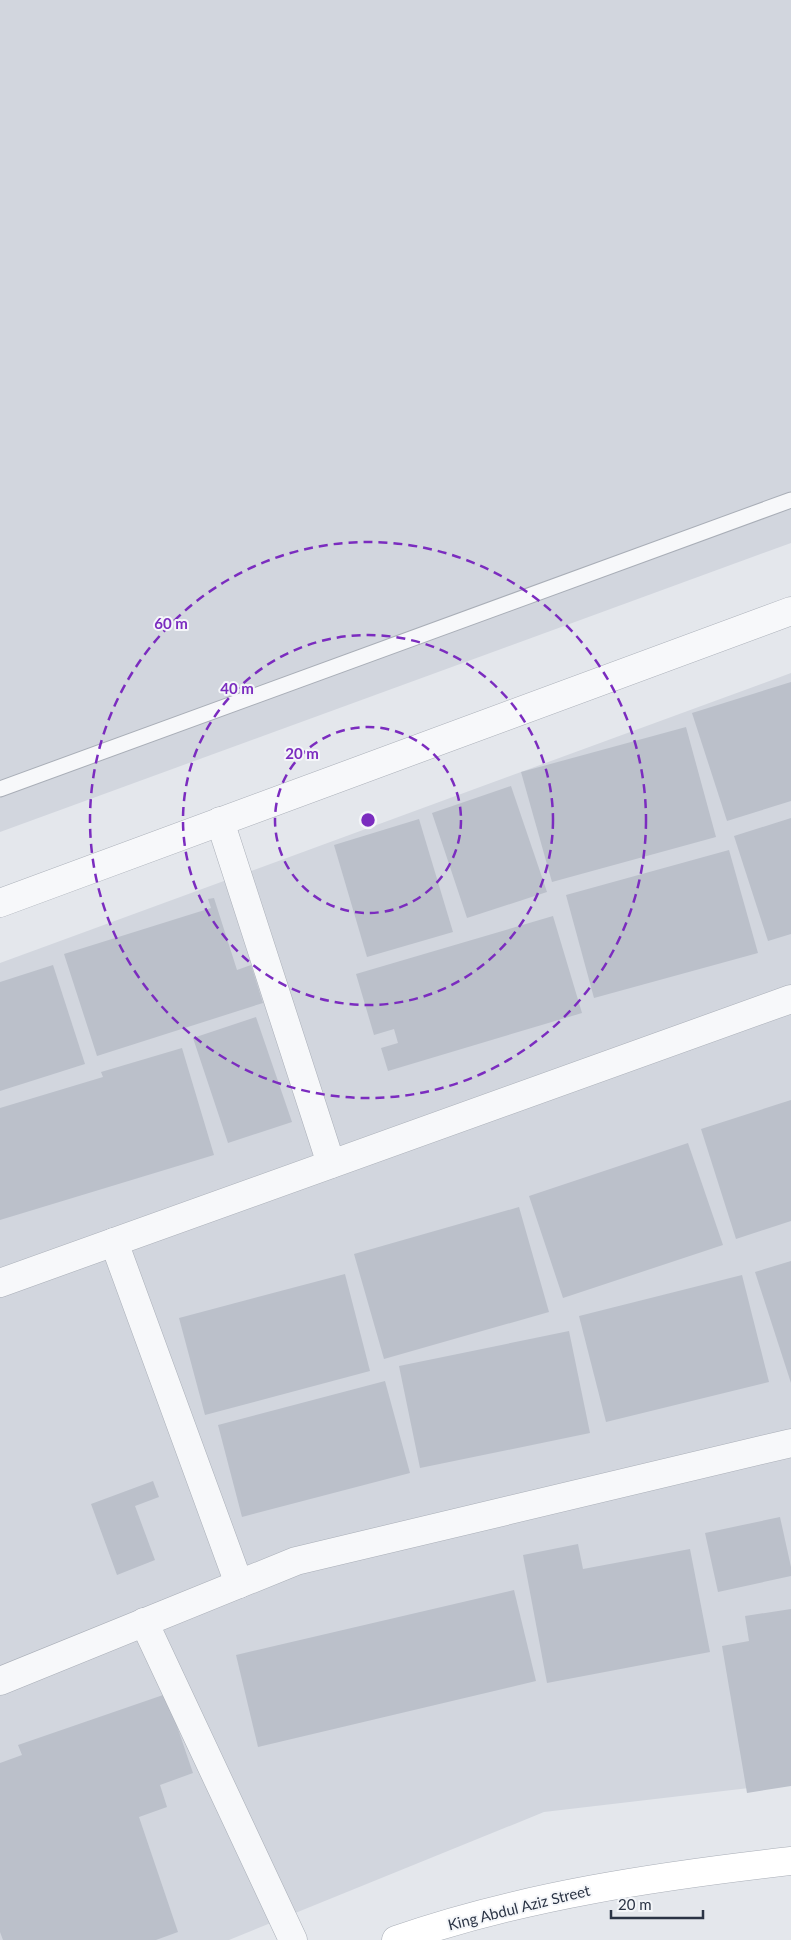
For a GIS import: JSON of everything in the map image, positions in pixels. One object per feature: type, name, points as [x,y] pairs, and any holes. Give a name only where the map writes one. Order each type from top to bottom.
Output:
[{"type":"street","points":[[0,903],[791,611]]},
{"type":"street","points":[[220,821],[331,1164]]},
{"type":"street","points":[[0,1284],[791,999]]},
{"type":"street","points":[[114,1242],[238,1584]]},
{"type":"street","points":[[0,1681],[296,1561],[791,1443]]},
{"type":"street","points":[[144,1622],[293,1940]]},
{"type":"street","name":"King Abdul Aziz Street","points":[[396,1940],[492,1912],[576,1893],[684,1873],[791,1861]]},
{"type":"lane","points":[[0,788],[791,500]]},
{"type":"shaded area","points":[[0,0],[791,0],[791,543],[0,832]]},
{"type":"shaded area","points":[[791,673],[791,1783],[544,1812],[229,1940],[0,1940],[0,963]]},
{"type":"building","points":[[791,682],[791,801],[727,821],[692,713]]},
{"type":"building","points":[[686,727],[716,837],[552,882],[521,772]]},
{"type":"building","points":[[511,786],[547,892],[467,918],[432,813]]},
{"type":"building","points":[[791,818],[791,934],[768,941],[734,836]]},
{"type":"building","points":[[419,819],[453,932],[367,957],[334,845]]},
{"type":"building","points":[[729,850],[758,953],[594,998],[566,895]]},
{"type":"building","points":[[214,898],[237,970],[251,965],[263,1003],[97,1056],[64,954],[211,908],[208,899]]},
{"type":"building","points":[[553,916],[582,1013],[388,1071],[381,1048],[398,1043],[394,1029],[374,1035],[356,974]]},
{"type":"building","points":[[53,965],[85,1064],[0,1091],[0,982]]},
{"type":"building","points":[[256,1017],[292,1122],[228,1143],[193,1038]]},
{"type":"building","points":[[182,1048],[214,1155],[0,1220],[0,1108],[103,1077],[101,1072]]},
{"type":"building","points":[[791,1100],[791,1221],[736,1239],[701,1129]]},
{"type":"building","points":[[688,1143],[723,1245],[563,1298],[529,1196]]},
{"type":"building","points":[[519,1207],[549,1312],[384,1359],[354,1254]]},
{"type":"building","points":[[791,1261],[791,1383],[755,1272]]},
{"type":"building","points":[[345,1274],[370,1371],[205,1415],[179,1318]]},
{"type":"building","points":[[742,1275],[769,1382],[606,1422],[579,1316]]},
{"type":"building","points":[[569,1331],[590,1433],[420,1468],[399,1366]]},
{"type":"building","points":[[385,1381],[410,1473],[242,1517],[218,1425]]},
{"type":"building","points":[[153,1481],[159,1497],[135,1506],[155,1560],[117,1575],[91,1504]]},
{"type":"building","points":[[780,1517],[791,1567],[791,1576],[718,1592],[705,1533]]},
{"type":"building","points":[[578,1544],[583,1569],[690,1549],[710,1652],[547,1683],[523,1555]]},
{"type":"building","points":[[514,1590],[536,1681],[258,1747],[236,1655]]},
{"type":"building","points":[[791,1609],[791,1786],[747,1793],[722,1646],[749,1641],[745,1616]]},
{"type":"building","points":[[166,1694],[193,1773],[160,1785],[167,1807],[139,1817],[178,1932],[156,1940],[3,1940],[0,1932],[0,1763],[22,1755],[18,1745]]}]
